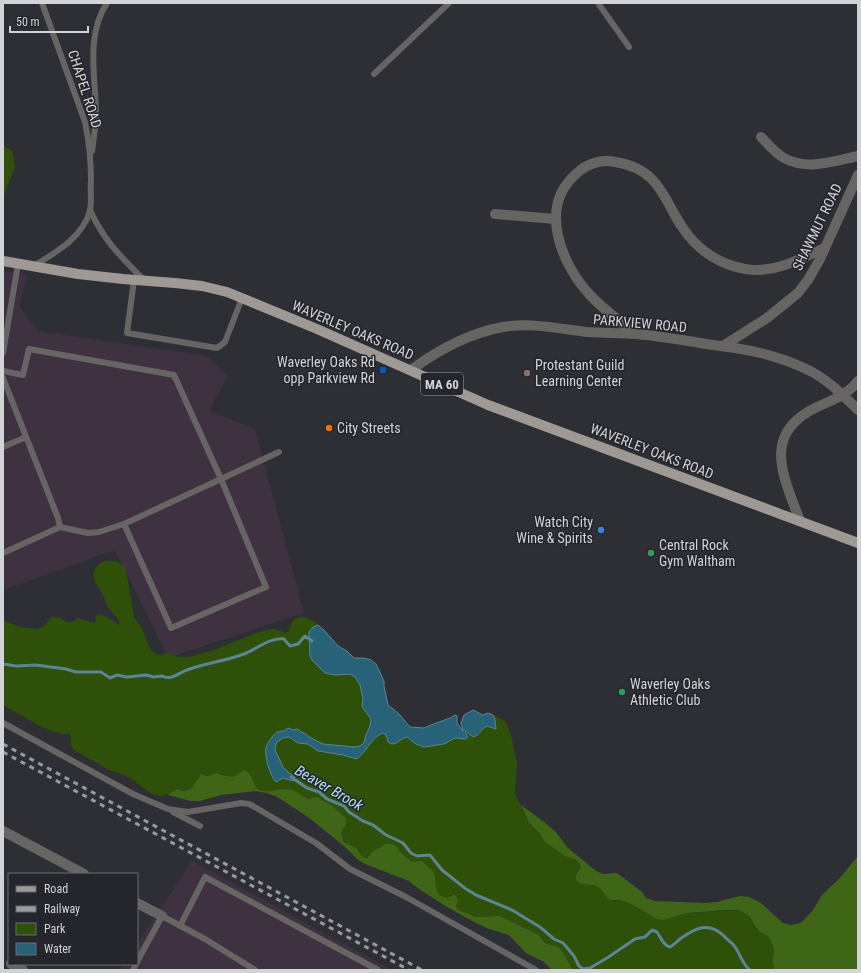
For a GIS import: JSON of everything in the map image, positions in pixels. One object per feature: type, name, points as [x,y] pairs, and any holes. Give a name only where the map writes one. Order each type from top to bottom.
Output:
[{"type":"main road","name":"WAVERLEY OAKS ROAD","points":[[3,261],[78,274],[202,286],[227,292],[488,405],[858,543]]},
{"type":"street","points":[[760,137],[786,159],[801,164],[823,164],[858,156]]},
{"type":"street","points":[[636,334],[597,303],[580,283],[563,251],[557,230],[555,218],[556,211],[560,195],[564,188],[575,174],[583,168],[602,161],[612,161],[631,165],[649,176],[664,193],[679,222],[693,242],[709,255],[718,260],[740,268],[753,270],[789,264],[825,248]]},
{"type":"street","name":"SHAWMUT ROAD","points":[[723,346],[767,318],[798,293],[815,269],[858,175]]},
{"type":"street","points":[[495,214],[555,218]]},
{"type":"street","name":"PARKVIEW ROAD","points":[[410,370],[427,358],[464,339],[504,327],[532,326],[588,332],[636,334],[756,351],[804,368],[821,377],[843,395],[858,410]]},
{"type":"street","points":[[800,521],[782,474],[781,450],[784,439],[793,425],[805,414],[850,391],[858,381]]},
{"type":"street","points":[[3,831],[82,873]]},
{"type":"street","points":[[138,904],[162,916]]},
{"type":"street","points":[[14,965],[23,970]]},
{"type":"lane","name":"CHAPEL ROAD","points":[[32,267],[70,241],[84,224],[90,210],[91,164],[85,122],[42,3]]},
{"type":"lane","points":[[91,164],[96,113],[93,50],[96,27],[102,10],[107,3]]},
{"type":"lane","points":[[441,10],[445,3]]},
{"type":"lane","points":[[374,74],[449,3]]},
{"type":"lane","points":[[598,3],[629,47]]},
{"type":"lane","name":"CHAPEL ROAD","points":[[90,210],[106,240],[121,258],[145,281]]},
{"type":"lane","points":[[3,353],[18,264]]},
{"type":"lane","points":[[134,280],[127,333],[217,348],[225,342],[242,298]]},
{"type":"lane","points":[[3,371],[23,375],[29,348],[174,375],[221,479],[266,587],[171,628],[124,524]]},
{"type":"lane","points":[[3,378],[58,518],[60,527]]},
{"type":"lane","points":[[3,447],[26,437]]},
{"type":"lane","points":[[3,553],[60,527],[88,533],[99,532],[124,524],[279,452]]},
{"type":"lane","points":[[3,723],[133,794],[168,809],[200,826]]},
{"type":"lane","points":[[168,809],[188,812],[240,803],[253,806],[316,844],[350,869],[406,897],[536,970]]},
{"type":"lane","points":[[180,926],[205,877],[378,970]]},
{"type":"lane","points":[[138,961],[162,916],[205,939],[255,970]]},
{"type":"shaded area","points":[[3,271],[26,275],[20,307],[38,331],[207,356],[227,376],[209,411],[255,429],[304,613],[168,658],[115,550],[3,590]]},
{"type":"shaded area","points":[[192,861],[392,970],[120,970],[123,965],[138,965],[138,942]]},
{"type":"green space","points":[[3,145],[12,151],[15,166],[3,198]]},
{"type":"green space","points":[[105,561],[117,561],[125,567],[134,618],[142,628],[150,649],[157,655],[168,653],[178,657],[188,657],[211,651],[262,631],[274,629],[286,633],[290,630],[292,622],[298,617],[309,619],[318,625],[309,632],[310,656],[312,660],[325,673],[336,675],[350,674],[355,677],[360,685],[363,708],[371,719],[370,726],[364,743],[355,747],[323,744],[295,730],[287,729],[277,732],[269,743],[266,756],[269,770],[276,782],[280,779],[295,780],[282,765],[277,755],[276,745],[282,738],[289,737],[294,741],[308,744],[320,752],[347,756],[353,759],[364,751],[381,734],[385,734],[396,743],[402,738],[407,737],[416,744],[424,747],[444,744],[455,738],[465,739],[468,736],[465,731],[473,737],[487,726],[493,729],[497,725],[493,715],[506,722],[511,736],[517,763],[515,794],[529,823],[550,846],[579,863],[581,866],[576,874],[582,883],[598,887],[614,901],[620,900],[631,904],[651,916],[675,916],[687,913],[738,910],[750,916],[755,928],[769,937],[774,949],[774,970],[573,970],[562,951],[558,947],[545,943],[538,934],[506,919],[491,916],[475,917],[457,909],[453,895],[447,898],[439,895],[435,889],[432,870],[420,861],[413,862],[396,847],[386,844],[373,851],[366,858],[363,858],[347,844],[342,837],[341,833],[344,829],[340,813],[321,799],[309,799],[279,789],[264,791],[258,789],[254,785],[250,775],[244,770],[233,777],[217,773],[210,776],[205,774],[199,776],[190,789],[180,789],[160,796],[152,794],[127,776],[109,770],[74,750],[71,746],[71,735],[69,733],[64,734],[51,731],[3,705],[3,620],[19,627],[38,629],[44,626],[52,617],[61,618],[66,622],[71,622],[78,618],[94,623],[96,620],[95,617],[101,614],[120,625],[117,618],[107,606],[103,595],[94,580],[95,569],[100,563]]},
{"type":"green space","points":[[244,770],[251,776],[258,789],[268,791],[289,789],[308,799],[317,797],[331,805],[346,818],[346,825],[341,833],[344,842],[356,848],[363,858],[367,858],[373,851],[386,844],[392,844],[413,862],[422,861],[432,870],[435,875],[436,888],[439,895],[447,898],[455,895],[458,900],[456,905],[457,909],[475,917],[500,916],[538,934],[545,943],[558,947],[562,951],[573,970],[552,970],[544,962],[526,953],[509,935],[476,923],[447,907],[409,881],[365,864],[357,859],[345,847],[308,817],[277,797],[256,791],[221,795],[200,801],[191,801],[168,795],[177,789],[184,791],[191,789],[201,774],[208,776],[217,773],[233,777]]},
{"type":"green space","points":[[521,805],[556,832],[567,847],[596,871],[603,874],[617,873],[642,892],[646,898],[655,901],[705,903],[717,902],[740,896],[749,897],[761,903],[783,923],[791,925],[800,923],[804,920],[813,910],[822,895],[839,879],[858,856],[858,970],[774,970],[774,949],[769,937],[757,929],[750,916],[738,910],[687,913],[663,920],[657,919],[631,904],[620,900],[610,900],[598,887],[583,884],[577,881],[576,875],[581,866],[576,860],[565,856],[545,842],[539,833],[529,823]]},
{"type":"water","points":[[318,625],[338,646],[347,651],[354,658],[364,658],[371,660],[376,664],[384,681],[388,705],[399,714],[410,727],[424,728],[455,715],[457,716],[457,723],[463,731],[461,723],[464,715],[473,710],[483,715],[488,713],[493,715],[496,729],[487,726],[473,737],[466,731],[465,732],[468,737],[466,739],[455,738],[444,744],[424,747],[416,744],[407,737],[392,744],[388,742],[386,735],[383,733],[375,738],[363,754],[356,759],[343,755],[318,751],[308,744],[298,743],[289,737],[283,738],[277,742],[275,748],[276,752],[283,767],[294,776],[295,779],[293,781],[283,778],[276,782],[267,761],[266,748],[272,737],[277,732],[284,731],[288,728],[293,730],[297,729],[323,744],[355,747],[364,743],[370,726],[371,719],[363,708],[360,685],[355,677],[350,674],[336,675],[325,673],[312,660],[310,656],[309,632],[313,627]]},
{"type":"waterway","name":"Beaver Brook","points":[[3,664],[16,666],[36,665],[66,669],[76,672],[101,672],[110,678],[117,675],[127,677],[146,675],[168,678],[184,671],[244,654],[274,640],[284,639],[290,646],[298,644],[305,636],[312,641]]},
{"type":"waterway","name":"Beaver Brook","points":[[291,777],[307,788],[319,792],[327,799],[344,806],[349,812],[363,821],[373,825],[386,835],[403,843],[411,853],[417,856],[430,855],[442,870],[466,889],[476,895],[512,910],[540,927],[554,939],[563,943],[574,956],[579,966],[583,969],[590,968],[635,939],[645,937],[652,930],[657,932],[664,943],[670,947],[691,932],[707,927],[718,931],[732,944],[745,965],[750,970]]},
{"type":"railway","points":[[3,744],[422,970]]},
{"type":"railway","points":[[3,752],[409,970]]},
{"type":"place","name":"Waverley Oaks Rd opp Parkview Rd","points":[[383,370]]},
{"type":"place","name":"Protestant Guild Learning Center","points":[[527,373]]},
{"type":"place","name":"City Streets","points":[[329,428]]},
{"type":"place","name":"Watch City Wine & Spirits","points":[[601,530]]},
{"type":"place","name":"Central Rock Gym Waltham","points":[[651,553]]},
{"type":"place","name":"Waverley Oaks Athletic Club","points":[[622,692]]}]
